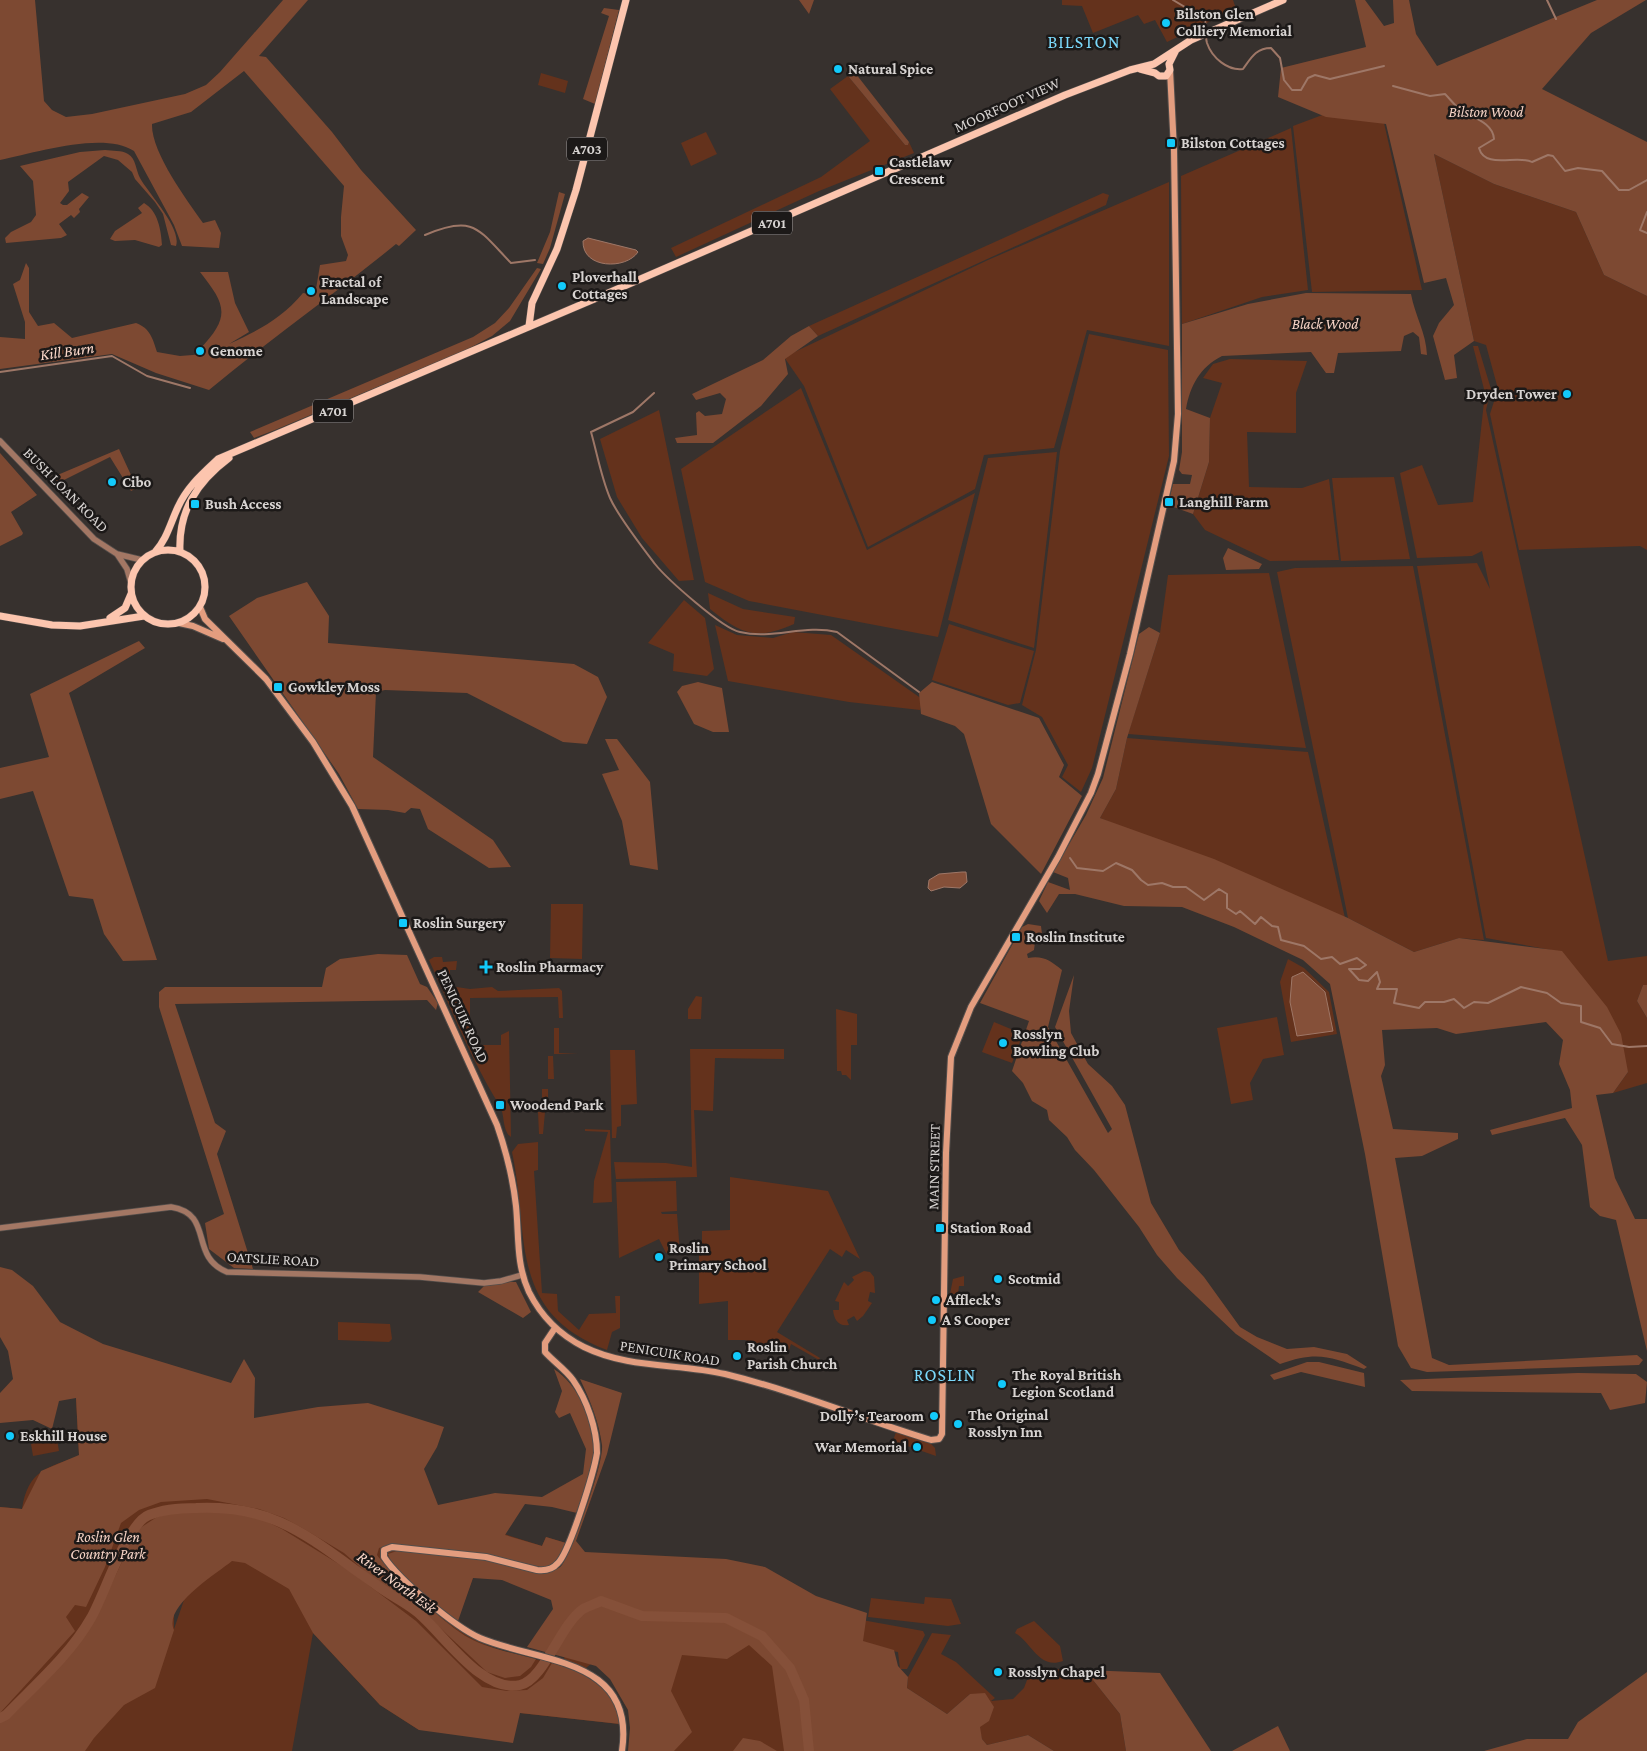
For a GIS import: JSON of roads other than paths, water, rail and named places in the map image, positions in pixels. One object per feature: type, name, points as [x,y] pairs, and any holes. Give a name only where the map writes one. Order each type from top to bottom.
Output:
[{"type":"main road","name":"A703","points":[[529,326],[532,303],[557,249],[576,190],[626,0]]},
{"type":"main road","name":"A701","points":[[1157,62],[1177,48],[1206,33],[1283,0]]},
{"type":"main road","points":[[1162,77],[1169,73],[1177,48]]},
{"type":"main road","points":[[1170,67],[1167,61],[1157,62],[1154,72],[1162,77],[1171,91]]},
{"type":"main road","name":"MOORFOOT VIEW","points":[[529,326],[891,172],[1071,92],[1157,62]]},
{"type":"main road","name":"MAIN STREET","points":[[939,1439],[942,1434],[946,1148],[951,1057],[955,1042],[971,1007],[1081,815],[1098,774],[1150,572],[1174,461],[1178,414],[1174,160],[1170,67]]},
{"type":"main road","name":"MOORFOOT VIEW","points":[[1137,69],[1154,72]]},
{"type":"main road","name":"A701","points":[[142,560],[155,552],[162,544],[178,507],[189,488],[218,459],[529,326]]},
{"type":"main road","name":"A701","points":[[180,552],[179,533],[188,503],[201,483],[236,452]]},
{"type":"main road","points":[[142,560],[134,572],[131,583],[136,606],[144,616],[163,625],[179,623],[188,619],[200,607],[205,595],[203,574],[196,563],[180,552],[170,550],[155,552]]},
{"type":"main road","points":[[98,624],[125,608],[132,594]]},
{"type":"main road","name":"PENICUIK ROAD","points":[[200,607],[205,619],[266,679],[313,742],[352,806],[488,1101],[504,1144],[516,1207],[522,1275],[536,1305],[556,1328],[582,1346],[609,1356],[650,1366],[688,1367],[726,1375],[931,1440],[939,1439]]},
{"type":"main road","points":[[0,616],[52,625],[98,624],[144,616]]},
{"type":"main road","points":[[179,623],[193,626],[227,641]]},
{"type":"main road","points":[[556,1328],[548,1337],[544,1347],[548,1356],[562,1367],[579,1389],[597,1440],[597,1453],[569,1541],[558,1564],[545,1570],[537,1570],[501,1560],[448,1552],[392,1547],[387,1548],[383,1553],[388,1563],[460,1628],[480,1638],[564,1662],[588,1673],[610,1692],[620,1708],[623,1721],[622,1751]]},
{"type":"street","name":"BUSH LOAN ROAD","points":[[0,441],[94,538],[117,554],[128,569],[131,583]]},
{"type":"street","name":"BUSH LOAN ROAD","points":[[117,554],[142,560]]},
{"type":"street","name":"OATSLIE ROAD","points":[[0,1228],[171,1208],[183,1209],[191,1215],[198,1227],[206,1255],[214,1267],[227,1272],[420,1277],[484,1283],[522,1275]]},
{"type":"waterway","points":[[1173,0],[1205,19],[1206,40],[1209,49],[1226,66],[1243,69],[1258,52],[1271,48],[1280,58],[1284,80],[1292,90],[1301,90],[1308,78],[1315,75],[1330,79],[1384,66]]},
{"type":"waterway","points":[[1547,0],[1556,19]]},
{"type":"waterway","points":[[1393,86],[1430,96],[1445,94],[1462,111],[1487,125],[1493,133],[1494,139],[1479,148],[1482,155],[1488,158],[1532,162],[1548,155],[1553,156],[1565,171],[1578,168],[1602,171],[1619,190],[1629,190],[1647,180]]},
{"type":"waterway","points":[[1647,212],[1640,230],[1647,233]]},
{"type":"waterway","points":[[425,235],[454,226],[474,228],[491,241],[511,263],[535,260]]},
{"type":"waterway","name":"Kill Burn","points":[[0,372],[112,356],[147,376],[190,388]]},
{"type":"waterway","points":[[654,393],[633,412],[591,432],[610,498],[624,522],[655,564],[671,581],[709,613],[732,629],[752,634],[813,630],[837,632],[919,692]]},
{"type":"waterway","name":"Kill Burn","points":[[1070,858],[1077,868],[1103,871],[1116,863],[1132,870],[1148,885],[1162,883],[1173,887],[1186,887],[1204,900],[1219,889],[1227,894],[1227,908],[1236,914],[1240,911],[1255,924],[1261,917],[1272,926],[1278,927],[1281,940],[1304,946],[1321,959],[1332,957],[1340,964],[1357,958],[1366,965],[1360,969],[1349,969],[1359,980],[1368,981],[1377,972],[1380,982],[1377,989],[1397,989],[1394,1003],[1419,1008],[1425,1002],[1444,1002],[1454,999],[1464,1008],[1474,1002],[1488,1003],[1521,987],[1547,993],[1561,1003],[1581,1006],[1581,1022],[1600,1028],[1612,1044],[1629,1047],[1647,1046]]},
{"type":"waterway","name":"River North Esk","points":[[0,1718],[6,1715],[52,1669],[83,1632],[96,1608],[124,1545],[132,1531],[141,1521],[149,1515],[172,1509],[225,1508],[250,1512],[272,1519],[293,1528],[313,1540],[416,1611],[477,1671],[491,1680],[505,1685],[520,1685],[529,1681],[537,1673],[575,1617],[583,1609],[601,1601],[642,1616],[726,1618],[762,1636],[790,1668],[804,1700],[809,1751]]},
{"type":"place","name":"Bilston Glen Colliery Memorial","points":[[1166,23]]},
{"type":"place","name":"Natural Spice","points":[[838,69]]},
{"type":"place","name":"Bilston Cottages","points":[[1171,143]]},
{"type":"place","name":"Castlelaw Crescent","points":[[879,171]]},
{"type":"place","name":"Ploverhall Cottages","points":[[562,286]]},
{"type":"place","name":"Fractal of Landscape","points":[[311,291]]},
{"type":"place","name":"Genome","points":[[200,351]]},
{"type":"place","name":"Dryden Tower","points":[[1567,394]]},
{"type":"place","name":"Cibo","points":[[112,482]]},
{"type":"place","name":"Langhill Farm","points":[[1169,502]]},
{"type":"place","name":"Bush Access","points":[[195,504]]},
{"type":"place","name":"Gowkley Moss","points":[[278,687]]},
{"type":"place","name":"Roslin Surgery","points":[[403,923]]},
{"type":"place","name":"Roslin Institute","points":[[1016,937]]},
{"type":"place","name":"Roslin Pharmacy","points":[[486,967]]},
{"type":"place","name":"Rosslyn Bowling Club","points":[[1003,1043]]},
{"type":"place","name":"Woodend Park","points":[[500,1105]]},
{"type":"place","name":"Station Road","points":[[940,1228]]},
{"type":"place","name":"Roslin Primary School","points":[[659,1257]]},
{"type":"place","name":"Scotmid","points":[[998,1279]]},
{"type":"place","name":"Affleck's","points":[[936,1300]]},
{"type":"place","name":"A S Cooper","points":[[932,1320]]},
{"type":"place","name":"Roslin Parish Church","points":[[737,1356]]},
{"type":"place","name":"The Royal British Legion Scotland","points":[[1002,1384]]},
{"type":"place","name":"Dolly’s Tearoom","points":[[934,1416]]},
{"type":"place","name":"The Original Rosslyn Inn","points":[[958,1424]]},
{"type":"place","name":"Eskhill House","points":[[10,1436]]},
{"type":"place","name":"War Memorial","points":[[917,1447]]},
{"type":"place","name":"Rosslyn Chapel","points":[[998,1672]]},
{"type":"district","name":"BILSTON","points":[[1084,42]]},
{"type":"district","name":"ROSLIN","points":[[945,1375]]},
{"type":"park label","name":"Bilston Wood","points":[[1486,112]]},
{"type":"park label","name":"Black Wood","points":[[1325,324]]},
{"type":"park label","name":"Roslin Glen Country Park","points":[[108,1546]]}]
